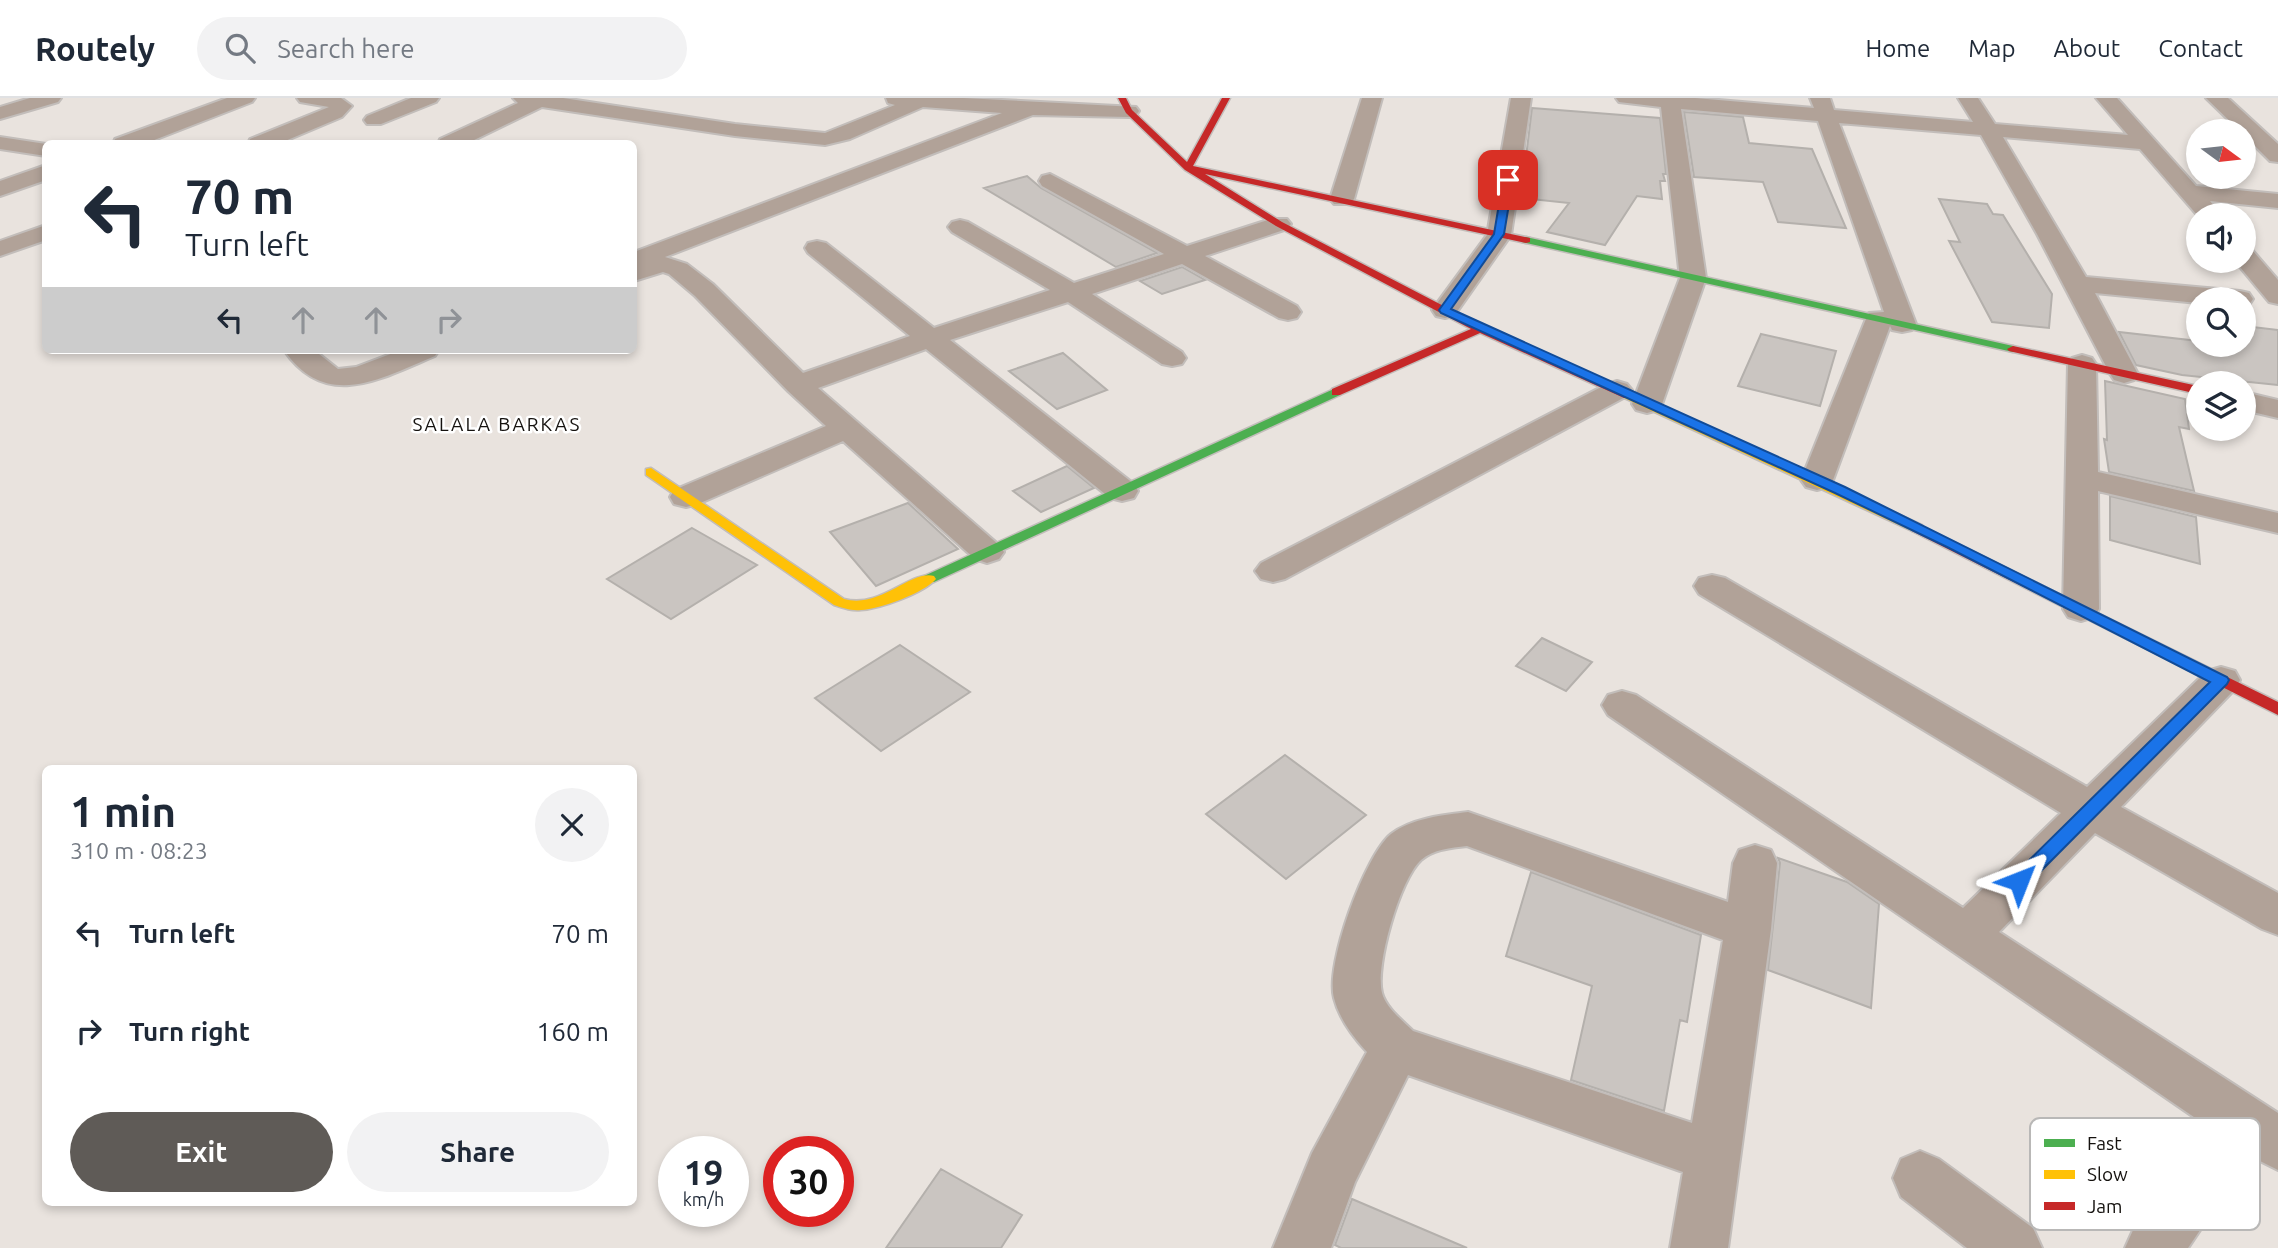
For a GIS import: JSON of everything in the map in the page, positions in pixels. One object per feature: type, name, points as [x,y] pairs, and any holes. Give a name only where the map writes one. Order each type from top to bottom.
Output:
[{"type":"street","points":[[0,113],[51,98]]},
{"type":"street","points":[[134,140],[245,98]]},
{"type":"street","points":[[268,140],[335,113],[342,106],[334,102],[307,98]]},
{"type":"street","points":[[374,120],[429,98]]},
{"type":"street","points":[[879,98],[1031,109],[1126,104],[1188,168],[1279,224],[1480,329],[1817,480],[2278,709]]},
{"type":"street","points":[[1188,168],[1226,98]]},
{"type":"street","points":[[1342,199],[1372,98]]},
{"type":"street","points":[[1445,310],[1499,234],[1521,98]]},
{"type":"street","points":[[1626,98],[1823,107],[1989,129],[2147,143]]},
{"type":"street","points":[[1968,98],[1989,129],[2124,374]]},
{"type":"street","points":[[2106,98],[2200,203]]},
{"type":"street","points":[[2216,98],[2241,119]]},
{"type":"street","points":[[455,140],[530,99],[735,130],[825,139],[843,135],[919,101]]},
{"type":"street","points":[[1647,404],[1693,278],[1670,100]]},
{"type":"street","points":[[1817,480],[1890,321],[1823,107]]},
{"type":"street","points":[[637,259],[1031,109]]},
{"type":"street","points":[[2256,126],[2278,128]]},
{"type":"street","points":[[2256,133],[2278,156]]},
{"type":"street","points":[[0,143],[42,149]]},
{"type":"street","points":[[1188,168],[1342,199],[2186,387]]},
{"type":"street","points":[[0,189],[42,173]]},
{"type":"street","points":[[1050,181],[1288,312]]},
{"type":"street","points":[[2190,192],[2278,201]]},
{"type":"street","points":[[798,385],[930,338],[1279,224]]},
{"type":"street","points":[[960,227],[1071,292],[1172,358]]},
{"type":"street","points":[[0,249],[42,233]]},
{"type":"street","points":[[817,248],[1122,491]]},
{"type":"street","points":[[637,272],[663,264],[690,265],[704,290],[798,385],[987,552]]},
{"type":"street","points":[[2256,271],[2277,296]]},
{"type":"street","points":[[2076,284],[2186,294]]},
{"type":"street","points":[[2256,298],[2277,296]]},
{"type":"street","points":[[652,472],[838,601],[853,608],[869,606],[1268,421],[1480,329]]},
{"type":"street","points":[[302,354],[326,376],[340,377],[361,374],[414,354]]},
{"type":"street","points":[[2081,609],[2082,364]]},
{"type":"street","points":[[1273,571],[1617,390]]},
{"type":"street","points":[[2256,404],[2278,409]]},
{"type":"street","points":[[686,497],[847,428]]},
{"type":"street","points":[[2082,478],[2278,523]]},
{"type":"street","points":[[1712,586],[2091,810],[2278,916]]},
{"type":"street","points":[[1965,934],[2221,680]]},
{"type":"street","points":[[1622,705],[2239,1118]]},
{"type":"street","points":[[1714,1157],[1396,1048],[1372,1024],[1357,995],[1357,967],[1369,923],[1399,854],[1426,834],[1468,828],[1748,929]]},
{"type":"street","points":[[1699,1248],[1748,929],[1755,863]]},
{"type":"street","points":[[1302,1248],[1331,1172],[1396,1048]]},
{"type":"street","points":[[1920,1178],[2013,1248]]},
{"type":"street","points":[[2154,1248],[2170,1230]]},
{"type":"building","points":[[1532,108],[1660,118],[1666,174],[1663,174],[1665,181],[1660,181],[1662,199],[1637,196],[1605,245],[1547,232],[1569,203],[1521,198]]},
{"type":"building","points":[[1684,112],[1743,117],[1749,143],[1812,149],[1846,228],[1778,222],[1763,182],[1694,177]]},
{"type":"building","points":[[1027,176],[1041,188],[1157,253],[1116,267],[984,188]]},
{"type":"building","points":[[1939,199],[1987,204],[1993,214],[2003,215],[2052,294],[2049,328],[1992,322],[1949,241],[1960,242]]},
{"type":"building","points":[[1182,267],[1205,280],[1162,294],[1140,281]]},
{"type":"building","points":[[2256,327],[2278,330],[2278,385],[2256,383],[2256,371],[2186,371],[2186,375],[2136,365],[2119,332],[2186,340],[2186,357],[2256,357]]},
{"type":"building","points":[[1761,334],[1836,351],[1820,406],[1738,386]]},
{"type":"building","points":[[1063,353],[1107,390],[1057,409],[1009,371]]},
{"type":"building","points":[[2105,381],[2185,399],[2186,428],[2179,427],[2194,491],[2109,472],[2104,439],[2107,440]]},
{"type":"building","points":[[1067,466],[1094,488],[1041,512],[1013,491]]},
{"type":"building","points":[[2110,496],[2196,517],[2200,564],[2110,540]]},
{"type":"building","points":[[908,503],[958,549],[876,586],[830,532]]},
{"type":"building","points":[[692,528],[757,565],[671,619],[607,579]]},
{"type":"building","points":[[1542,638],[1592,662],[1566,691],[1516,666]]},
{"type":"building","points":[[900,645],[970,692],[881,751],[815,698]]},
{"type":"building","points":[[1285,755],[1366,815],[1286,879],[1206,814]]},
{"type":"building","points":[[1778,858],[1847,882],[1879,904],[1871,1008],[1768,970],[1780,863]]},
{"type":"building","points":[[1531,872],[1701,935],[1687,1022],[1680,1020],[1664,1111],[1571,1080],[1592,986],[1506,956]]},
{"type":"building","points":[[941,1169],[1022,1215],[1001,1248],[886,1248]]},
{"type":"building","points":[[1352,1199],[1467,1248],[1341,1248],[1335,1245]]},
{"type":"traffic: fast","points":[[1526,240],[2013,349]]},
{"type":"traffic: fast","points":[[929,579],[1336,392]]},
{"type":"traffic: slow","points":[[1628,395],[1917,528]]},
{"type":"traffic: slow","points":[[651,472],[839,602],[862,606],[873,604],[929,579]]},
{"type":"traffic: jam","points":[[1122,98],[1129,111],[1188,168],[1279,224],[1480,329],[1628,395]]},
{"type":"traffic: jam","points":[[1226,98],[1188,168],[1526,240]]},
{"type":"traffic: jam","points":[[1336,392],[1480,329]]},
{"type":"traffic: jam","points":[[2013,349],[2186,387]]},
{"type":"traffic: jam","points":[[1917,528],[2278,709]]},
{"type":"district","name":"SALALA BARKAS","points":[[497,424]]},
{"type":"route","points":[[1508,180],[1499,234],[1445,310],[1480,329],[1840,490],[2221,680],[2019,881]]}]
